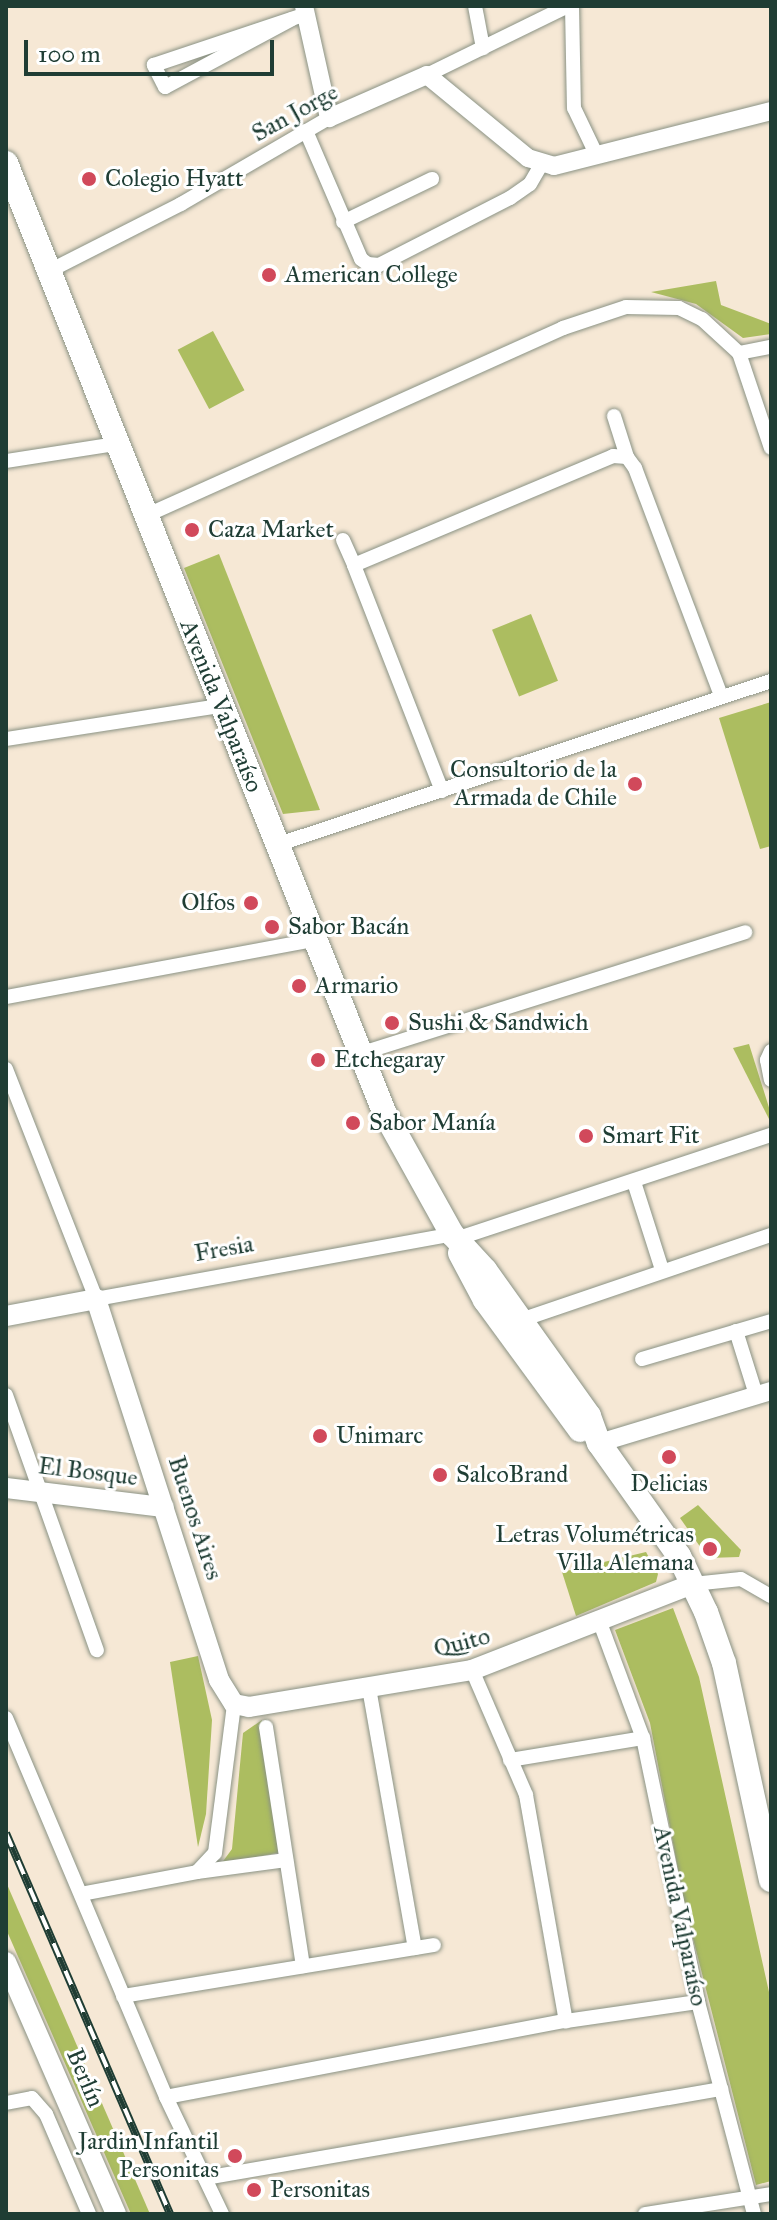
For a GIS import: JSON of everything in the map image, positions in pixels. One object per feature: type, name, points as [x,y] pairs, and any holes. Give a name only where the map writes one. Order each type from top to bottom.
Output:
[{"type":"main road","name":"Avenida Valparaíso","points":[[6,163],[359,1054],[397,1137],[454,1237],[521,1320],[589,1416],[599,1443],[660,1526],[693,1584],[724,1663],[771,1880]]},
{"type":"main road","name":"Avenida Valparaíso","points":[[454,1237],[467,1272],[542,1381],[580,1430],[599,1443]]},
{"type":"main road","name":"Fresia","points":[[6,1316],[96,1299]]},
{"type":"main road","name":"Buenos Aires","points":[[96,1299],[219,1680],[234,1704]]},
{"type":"main road","name":"El Bosque","points":[[6,1488],[164,1507]]},
{"type":"main road","name":"Quito","points":[[234,1704],[249,1707],[472,1670],[693,1584]]},
{"type":"main road","name":"Berlín","points":[[6,1962],[116,2214]]},
{"type":"street","points":[[475,6],[483,48]]},
{"type":"street","points":[[570,6],[574,108],[596,154]]},
{"type":"street","name":"San Jorge","points":[[49,271],[192,198],[329,118],[570,6]]},
{"type":"street","points":[[301,13],[165,87],[154,65],[182,56],[301,13]]},
{"type":"street","points":[[301,13],[329,118]]},
{"type":"street","points":[[427,75],[541,165]]},
{"type":"street","points":[[306,131],[343,222],[368,264],[379,265],[510,198],[530,184],[541,165],[771,111]]},
{"type":"street","points":[[343,222],[432,179]]},
{"type":"street","points":[[145,516],[548,335],[626,307],[679,308],[702,319],[739,353],[771,448]]},
{"type":"street","points":[[739,353],[771,347]]},
{"type":"street","points":[[614,416],[627,457],[721,695]]},
{"type":"street","points":[[6,461],[116,444]]},
{"type":"street","points":[[354,565],[361,558],[613,456],[627,457]]},
{"type":"street","points":[[343,540],[442,791]]},
{"type":"street","points":[[276,845],[721,695],[771,681]]},
{"type":"street","points":[[6,739],[220,706]]},
{"type":"street","points":[[359,1054],[745,932]]},
{"type":"street","points":[[6,997],[314,940]]},
{"type":"street","points":[[771,1051],[767,1060],[771,1080]]},
{"type":"street","name":"Buenos Aires","points":[[6,1069],[96,1299]]},
{"type":"street","name":"Fresia","points":[[96,1299],[454,1237],[634,1182],[771,1135]]},
{"type":"street","points":[[634,1182],[662,1270]]},
{"type":"street","points":[[521,1320],[771,1235]]},
{"type":"street","points":[[642,1359],[771,1321]]},
{"type":"street","points":[[599,1443],[764,1393],[736,1331]]},
{"type":"street","points":[[6,1395],[97,1650]]},
{"type":"street","points":[[693,1584],[741,1579],[768,1587]]},
{"type":"street","name":"Avenida Valparaíso","points":[[599,1620],[643,1738],[698,2002],[754,2214]]},
{"type":"street","points":[[472,1670],[510,1760],[537,1846],[566,2021]]},
{"type":"street","points":[[369,1688],[415,1948]]},
{"type":"street","points":[[197,1872],[215,1853],[234,1704]]},
{"type":"street","points":[[6,1718],[166,2097],[222,2214]]},
{"type":"street","points":[[266,1727],[303,1966]]},
{"type":"street","points":[[510,1760],[643,1738]]},
{"type":"street","points":[[81,1894],[197,1872],[286,1860]]},
{"type":"street","points":[[123,1996],[434,1945]]},
{"type":"street","points":[[166,2097],[566,2021],[698,2002]]},
{"type":"street","points":[[205,2178],[499,2125],[547,2122],[721,2089]]},
{"type":"street","points":[[6,2103],[32,2098],[46,2114],[89,2214]]},
{"type":"street","points":[[645,2214],[771,2194]]},
{"type":"green space","points":[[716,281],[721,305],[771,324],[771,334],[743,338],[696,304],[651,292]]},
{"type":"green space","points":[[213,331],[244,390],[209,409],[178,350]]},
{"type":"green space","points":[[219,554],[320,810],[283,814],[184,568]]},
{"type":"green space","points":[[531,614],[558,681],[519,696],[492,630]]},
{"type":"green space","points":[[771,702],[771,846],[760,849],[719,718]]},
{"type":"green space","points":[[749,1044],[771,1114],[769,1119],[733,1048]]},
{"type":"green space","points":[[698,1505],[741,1550],[739,1557],[708,1558],[680,1518]]},
{"type":"green space","points":[[646,1552],[658,1574],[656,1582],[576,1616],[562,1572]]},
{"type":"green space","points":[[673,1608],[699,1677],[771,2001],[771,2181],[756,2185],[686,1911],[650,1723],[615,1630]]},
{"type":"green space","points":[[198,1656],[212,1720],[206,1814],[198,1847],[170,1662]]},
{"type":"green space","points":[[262,1720],[282,1852],[221,1864],[232,1849],[243,1733]]},
{"type":"green space","points":[[6,1882],[150,2214],[131,2214],[6,1929]]},
{"type":"railway","points":[[6,1833],[170,2214]]},
{"type":"place","name":"Colegio Hyatt","points":[[89,179]]},
{"type":"place","name":"American College","points":[[269,275]]},
{"type":"place","name":"Caza Market","points":[[192,530]]},
{"type":"place","name":"Consultorio de la Armada de Chile","points":[[635,784]]},
{"type":"place","name":"Olfos","points":[[251,903]]},
{"type":"place","name":"Sabor Bacán","points":[[272,927]]},
{"type":"place","name":"Armario","points":[[299,986]]},
{"type":"place","name":"Sushi & Sandwich","points":[[392,1023]]},
{"type":"place","name":"Etchegaray","points":[[318,1060]]},
{"type":"place","name":"Sabor Manía","points":[[353,1123]]},
{"type":"place","name":"Smart Fit","points":[[586,1136]]},
{"type":"place","name":"Unimarc","points":[[320,1436]]},
{"type":"place","name":"Delicias","points":[[669,1457]]},
{"type":"place","name":"SalcoBrand","points":[[440,1475]]},
{"type":"place","name":"Letras Volumétricas Villa Alemana","points":[[710,1549]]},
{"type":"place","name":"Jardin Infantil Personitas","points":[[235,2156]]},
{"type":"place","name":"Personitas","points":[[254,2190]]}]
